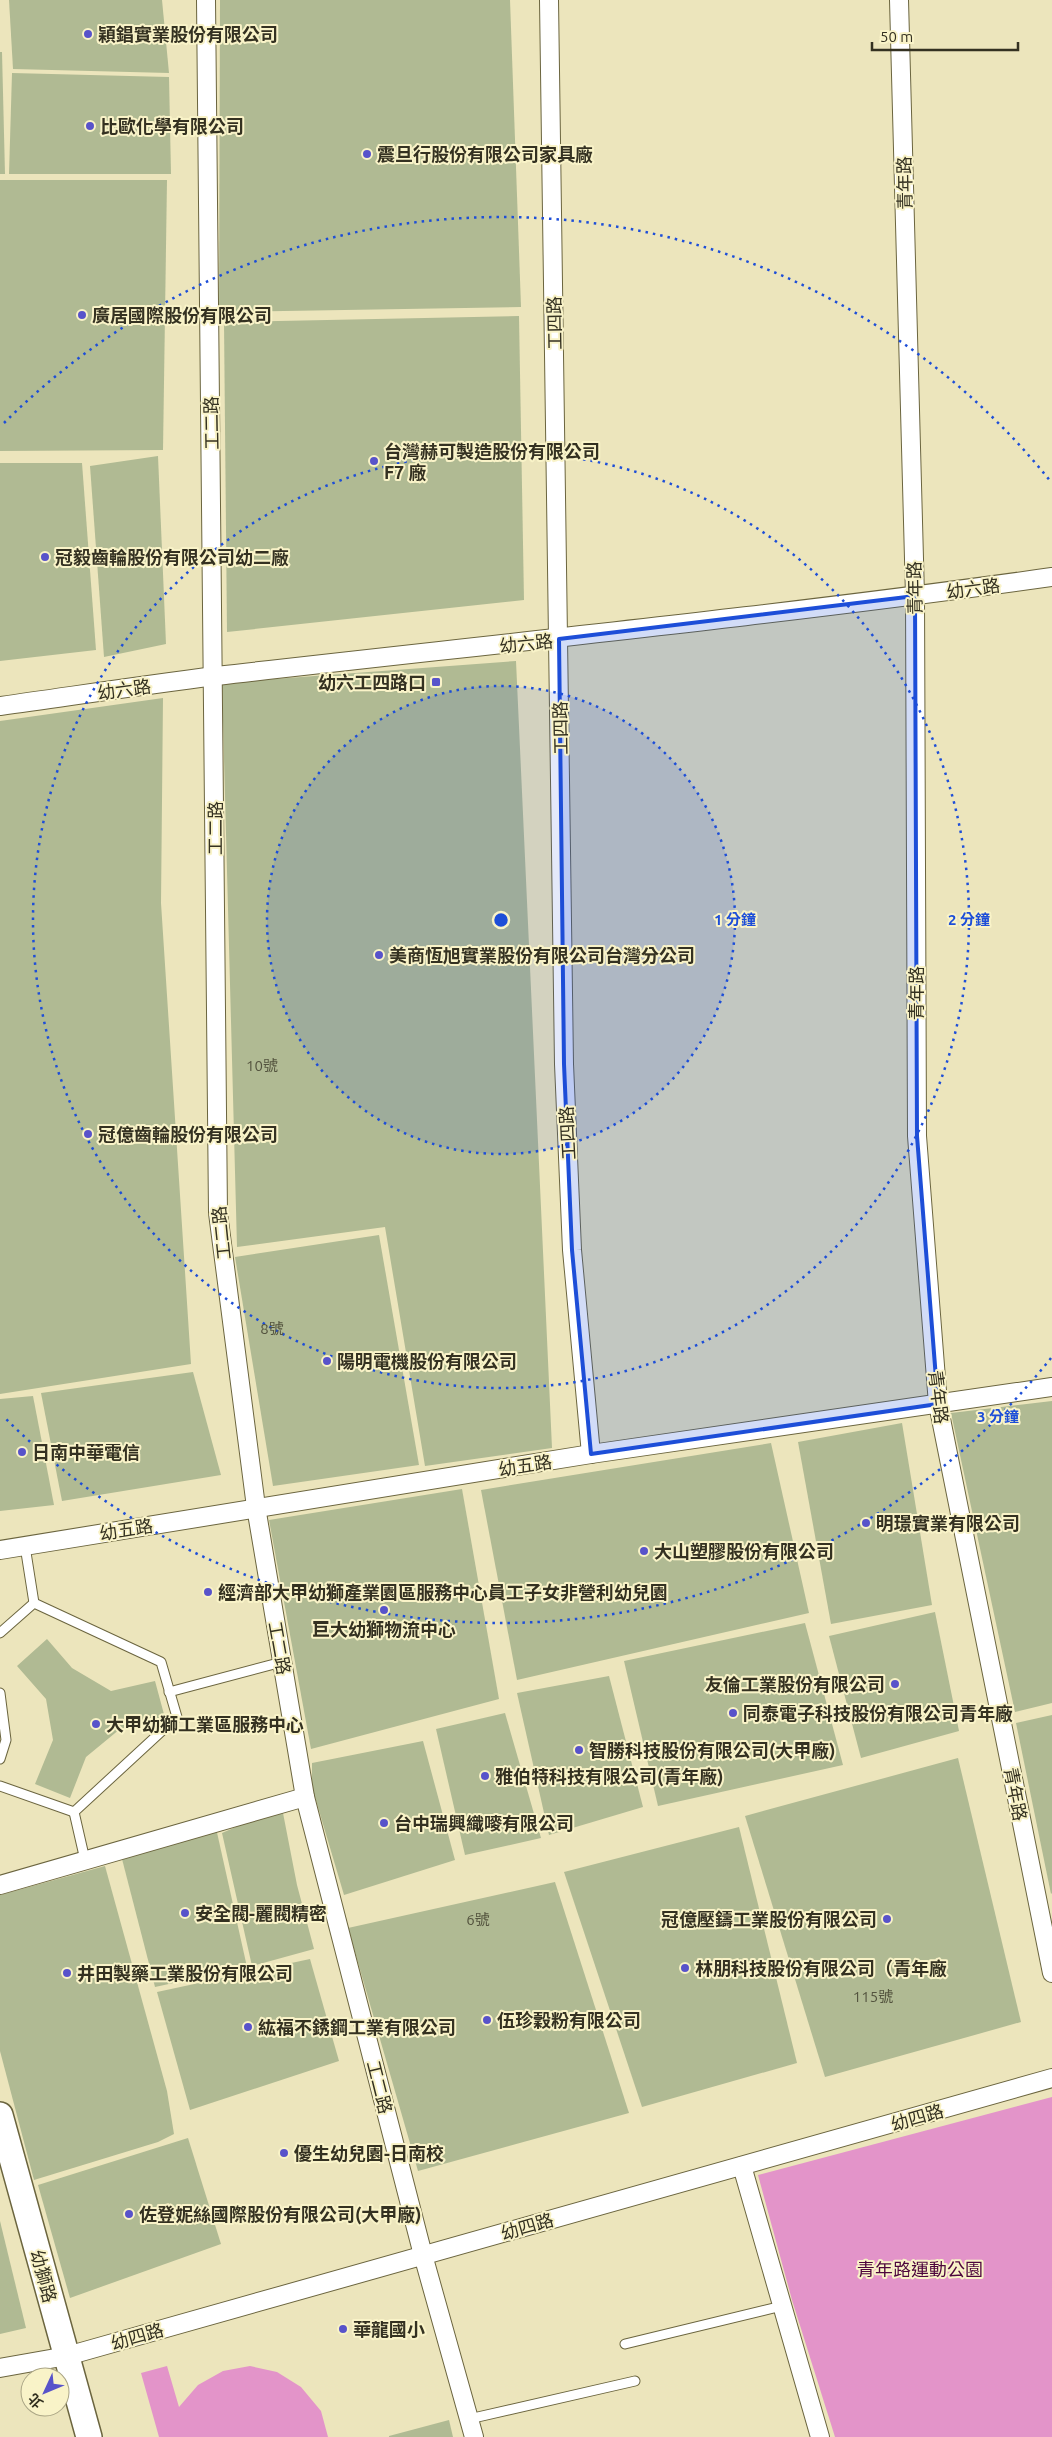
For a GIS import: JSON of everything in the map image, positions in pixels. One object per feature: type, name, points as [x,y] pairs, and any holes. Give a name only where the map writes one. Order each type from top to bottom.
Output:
[{"type":"street","name":"工二路","points":[[206,0],[218,1213],[256,1508],[305,1797],[423,2255],[474,2437]]},
{"type":"street","name":"工四路","points":[[549,0],[564,1074],[572,1250],[592,1454]]},
{"type":"street","name":"青年路","points":[[899,0],[914,596],[917,1136],[938,1404],[1052,1973]]},
{"type":"street","name":"幼六路","points":[[0,706],[214,676],[559,639],[914,596],[1052,577]]},
{"type":"street","name":"幼五路","points":[[0,1550],[592,1454],[1052,1387]]},
{"type":"street","points":[[0,1884],[305,1797]]},
{"type":"street","name":"幼四路","points":[[0,2368],[66,2356],[1052,2078]]},
{"type":"street","name":"幼獅路","points":[[0,2115],[89,2437]]},
{"type":"street","points":[[742,2166],[820,2437]]},
{"type":"lane","points":[[25,1546],[34,1603]]},
{"type":"lane","points":[[0,1632],[34,1603]]},
{"type":"lane","points":[[34,1603],[160,1662],[177,1717],[74,1812]]},
{"type":"lane","points":[[169,1692],[282,1662]]},
{"type":"lane","points":[[0,1693],[6,1740],[0,1759]]},
{"type":"lane","points":[[0,1786],[74,1812]]},
{"type":"lane","points":[[74,1812],[85,1860]]},
{"type":"lane","points":[[624,2344],[782,2306]]},
{"type":"lane","points":[[469,2419],[635,2381]]},
{"type":"highlighted area","points":[[915,596],[917,1136],[938,1404],[591,1454],[572,1250],[564,1064],[559,639]]},
{"type":"green space","name":"青年路運動公園","points":[[1052,2097],[1052,2437],[835,2437],[792,2300],[758,2175]]},
{"type":"green space","points":[[167,2366],[179,2407],[198,2385],[223,2371],[250,2366],[277,2372],[301,2387],[321,2411],[328,2437],[159,2437],[141,2373]]},
{"type":"building","name":"穎錩實業股份有限公司","points":[[9,0],[162,0],[169,73],[13,69]]},
{"type":"building","name":"震旦行股份有限公司家具廠","points":[[220,0],[510,0],[521,307],[219,312]]},
{"type":"building","points":[[0,52],[2,52],[5,174],[0,174]]},
{"type":"building","name":"比歐化學有限公司","points":[[12,73],[169,77],[171,174],[9,174]]},
{"type":"building","name":"廣居國際股份有限公司","points":[[0,180],[167,180],[163,450],[0,451]]},
{"type":"building","name":"台灣赫可製造股份有限公司 F7 廠","points":[[519,316],[524,600],[227,632],[224,322]]},
{"type":"building","points":[[158,456],[166,644],[104,657],[90,466]]},
{"type":"building","name":"冠毅齒輪股份有限公司幼二廠","points":[[0,463],[82,463],[96,650],[0,661]]},
{"type":"building","name":"美商恆旭實業股份有限公司台灣分公司","points":[[516,661],[552,1448],[425,1466],[385,1227],[237,1247],[222,683]]},
{"type":"building","name":"冠億齒輪股份有限公司","points":[[163,698],[161,903],[191,1364],[0,1394],[0,721]]},
{"type":"building","name":"陽明電機股份有限公司","points":[[379,1235],[419,1465],[273,1486],[235,1257]]},
{"type":"building","points":[[193,1372],[221,1475],[62,1501],[41,1393]]},
{"type":"building","name":"日南中華電信","points":[[33,1396],[54,1505],[0,1511],[0,1399]]},
{"type":"building","points":[[1052,1401],[1052,1703],[1015,1712],[951,1413]]},
{"type":"building","name":"明璟實業有限公司","points":[[902,1423],[932,1605],[831,1624],[798,1442]]},
{"type":"building","name":"大山塑膠股份有限公司","points":[[771,1443],[809,1613],[517,1680],[481,1490]]},
{"type":"building","name":"巨大幼獅物流中心","points":[[462,1489],[499,1699],[311,1749],[269,1520]]},
{"type":"building","name":"友倫工業股份有限公司","points":[[935,1612],[959,1731],[861,1758],[829,1636]]},
{"type":"building","name":"同泰電子科技股份有限公司青年廠","points":[[805,1623],[843,1765],[658,1806],[624,1661]]},
{"type":"building","name":"大甲幼獅工業區服務中心","points":[[47,1639],[72,1668],[111,1691],[155,1681],[165,1718],[120,1729],[86,1757],[70,1798],[35,1784],[53,1740],[46,1699],[17,1666]]},
{"type":"building","name":"智勝科技股份有限公司(大甲廠)","points":[[609,1676],[643,1807],[549,1835],[517,1693]]},
{"type":"building","name":"雅伯特科技有限公司(青年廠)","points":[[505,1713],[541,1838],[465,1855],[436,1729]]},
{"type":"building","points":[[1052,1715],[1052,1893],[1051,1894],[1016,1723]]},
{"type":"building","name":"台中瑞興織嘜有限公司","points":[[423,1741],[455,1860],[344,1895],[312,1787],[312,1763]]},
{"type":"building","name":"冠億壓鑄工業股份有限公司","points":[[958,1758],[1021,2022],[825,2077],[745,1816]]},
{"type":"building","points":[[283,1813],[297,1885],[314,1949],[252,1966],[222,1833],[252,1820]]},
{"type":"building","name":"林朋科技股份有限公司（青年廠","points":[[739,1827],[797,2063],[642,2107],[564,1872]]},
{"type":"building","name":"安全閥-麗閥精密","points":[[216,1828],[247,1967],[155,1987],[122,1859]]},
{"type":"building","name":"井田製藥工業股份有限公司","points":[[105,1866],[167,2091],[174,2134],[158,2142],[34,2180],[0,2051],[0,1895]]},
{"type":"building","name":"伍珍穀粉有限公司","points":[[555,1882],[629,2113],[418,2171],[348,1928]]},
{"type":"building","name":"紘福不銹鋼工業有限公司","points":[[310,1959],[339,2061],[190,2110],[157,1992]]},
{"type":"building","name":"佐登妮絲國際股份有限公司(大甲廠)","points":[[188,2138],[221,2244],[70,2298],[38,2185]]},
{"type":"building","points":[[0,2221],[26,2328],[0,2334]]},
{"type":"building","points":[[449,2420],[453,2437],[389,2437],[389,2436]]},
{"type":"place","name":"穎錩實業股份有限公司","points":[[88,34]]},
{"type":"place","name":"比歐化學有限公司","points":[[90,126]]},
{"type":"place","name":"震旦行股份有限公司家具廠","points":[[367,154]]},
{"type":"place","name":"廣居國際股份有限公司","points":[[82,315]]},
{"type":"place","name":"台灣赫可製造股份有限公司 F7 廠","points":[[374,461]]},
{"type":"place","name":"冠毅齒輪股份有限公司幼二廠","points":[[45,557]]},
{"type":"place","name":"幼六工四路口","points":[[436,682]]},
{"type":"place","name":"美商恆旭實業股份有限公司台灣分公司","points":[[379,955]]},
{"type":"place","name":"冠億齒輪股份有限公司","points":[[88,1134]]},
{"type":"place","name":"陽明電機股份有限公司","points":[[327,1361]]},
{"type":"place","name":"日南中華電信","points":[[22,1452]]},
{"type":"place","name":"明璟實業有限公司","points":[[866,1523]]},
{"type":"place","name":"大山塑膠股份有限公司","points":[[644,1551]]},
{"type":"place","name":"經濟部大甲幼獅產業園區服務中心員工子女非營利幼兒園","points":[[208,1592]]},
{"type":"place","name":"巨大幼獅物流中心","points":[[384,1610]]},
{"type":"place","name":"友倫工業股份有限公司","points":[[895,1684]]},
{"type":"place","name":"同泰電子科技股份有限公司青年廠","points":[[733,1713]]},
{"type":"place","name":"大甲幼獅工業區服務中心","points":[[96,1724]]},
{"type":"place","name":"智勝科技股份有限公司(大甲廠)","points":[[579,1750]]},
{"type":"place","name":"雅伯特科技有限公司(青年廠)","points":[[485,1776]]},
{"type":"place","name":"台中瑞興織嘜有限公司","points":[[384,1823]]},
{"type":"place","name":"安全閥-麗閥精密","points":[[185,1913]]},
{"type":"place","name":"冠億壓鑄工業股份有限公司","points":[[887,1919]]},
{"type":"place","name":"林朋科技股份有限公司（青年廠","points":[[685,1968]]},
{"type":"place","name":"井田製藥工業股份有限公司","points":[[67,1973]]},
{"type":"place","name":"伍珍穀粉有限公司","points":[[487,2020]]},
{"type":"place","name":"紘福不銹鋼工業有限公司","points":[[248,2027]]},
{"type":"place","name":"優生幼兒園-日南校","points":[[284,2153]]},
{"type":"place","name":"佐登妮絲國際股份有限公司(大甲廠)","points":[[129,2214]]},
{"type":"place","name":"華龍國小","points":[[343,2329]]}]
